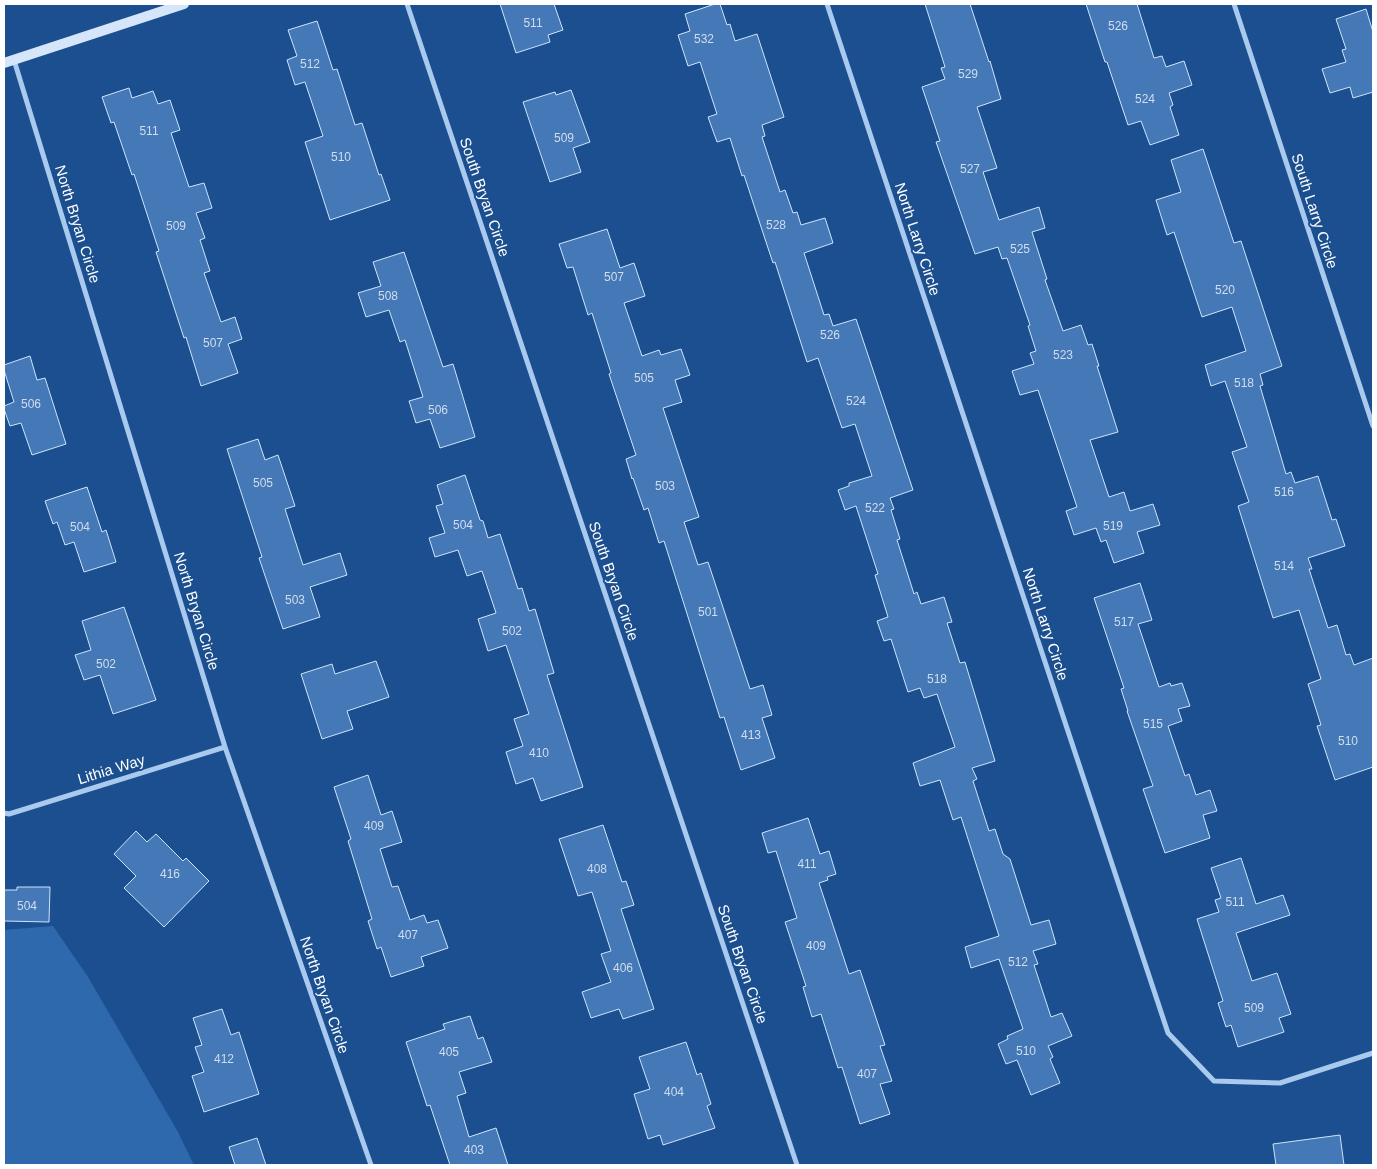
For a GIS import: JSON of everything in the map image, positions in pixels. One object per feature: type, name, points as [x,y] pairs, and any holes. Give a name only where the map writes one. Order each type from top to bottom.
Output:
[{"type":"street","points":[[9,61],[184,4]]},
{"type":"street","name":"South Bryan Circle","points":[[407,4],[797,1165]]},
{"type":"street","name":"North Larry Circle","points":[[827,4],[1168,1033],[1214,1081],[1280,1083],[1373,1053]]},
{"type":"street","name":"South Larry Circle","points":[[1234,4],[1373,426]]},
{"type":"street","points":[[4,54],[26,56]]},
{"type":"street","name":"North Bryan Circle","points":[[9,61],[225,747],[371,1165]]},
{"type":"street","name":"Lithia Way","points":[[4,813],[9,814],[225,747]]},
{"type":"shaded area","points":[[53,926],[88,977],[178,1132],[194,1165],[4,1165],[4,930]]},
{"type":"building","points":[[500,4],[554,4],[563,30],[548,35],[550,42],[516,53]]},
{"type":"building","points":[[720,4],[727,25],[730,24],[735,41],[757,34],[784,117],[762,125],[765,136],[762,137],[780,192],[785,190],[793,213],[797,212],[801,225],[825,218],[833,243],[804,253],[824,315],[829,314],[833,326],[856,319],[913,490],[890,498],[894,509],[891,510],[900,539],[897,540],[914,594],[917,592],[921,604],[944,597],[952,622],[947,623],[960,663],[965,662],[995,761],[972,768],[977,779],[973,781],[989,831],[995,829],[1003,854],[1010,859],[1031,925],[1049,920],[1056,944],[1033,951],[1038,964],[1034,965],[1051,1017],[1062,1013],[1072,1036],[1048,1046],[1053,1057],[1050,1059],[1060,1083],[1031,1095],[1017,1060],[1006,1064],[998,1044],[1008,1039],[1007,1036],[1023,1029],[999,959],[971,968],[965,947],[999,936],[961,817],[953,820],[940,780],[920,786],[913,763],[955,747],[937,694],[924,698],[920,688],[908,692],[891,639],[884,641],[877,621],[888,617],[875,575],[878,574],[856,506],[845,510],[838,490],[849,486],[849,483],[872,476],[855,424],[842,428],[818,358],[807,362],[775,262],[773,263],[730,138],[717,142],[708,117],[717,114],[700,62],[688,66],[678,35],[690,31],[685,14]]},
{"type":"building","points":[[925,4],[970,4],[1001,99],[977,107],[997,168],[983,172],[999,220],[1039,207],[1045,228],[1032,232],[1047,279],[1045,280],[1063,331],[1081,325],[1088,345],[1092,344],[1118,432],[1090,440],[1109,497],[1124,492],[1130,511],[1153,504],[1160,525],[1137,532],[1144,553],[1114,563],[1106,540],[1101,542],[1096,528],[1074,535],[1066,511],[1077,507],[1038,390],[1020,395],[1012,371],[1034,364],[1030,353],[1036,351],[1028,326],[1030,325],[1007,258],[1002,259],[998,247],[975,254],[936,142],[940,141],[922,87],[945,79],[941,68],[945,67]]},
{"type":"building","points":[[1086,4],[1137,4],[1154,58],[1162,56],[1166,67],[1184,61],[1192,85],[1169,93],[1173,105],[1170,107],[1179,135],[1150,145],[1141,121],[1128,125]]},
{"type":"building","points":[[1366,9],[1373,32],[1373,92],[1353,98],[1350,87],[1330,93],[1322,69],[1346,62],[1342,50],[1346,49],[1336,19]]},
{"type":"building","points":[[317,21],[333,70],[337,69],[355,125],[362,123],[379,175],[381,174],[390,200],[330,220],[305,142],[323,136],[305,82],[295,85],[287,60],[297,56],[288,30]]},
{"type":"building","points":[[129,88],[132,98],[153,91],[158,104],[170,100],[180,130],[171,133],[189,187],[204,183],[212,208],[196,213],[205,238],[200,240],[210,271],[204,273],[221,322],[235,317],[242,339],[228,344],[238,373],[201,386],[156,252],[159,251],[134,174],[132,175],[114,122],[111,123],[102,97]]},
{"type":"building","points":[[571,90],[590,142],[573,148],[581,172],[550,182],[523,102],[555,92],[556,95]]},
{"type":"building","points":[[1203,149],[1234,243],[1241,241],[1282,366],[1260,374],[1263,385],[1260,386],[1286,474],[1291,472],[1295,483],[1318,476],[1332,520],[1336,519],[1345,546],[1308,558],[1312,569],[1309,569],[1328,628],[1337,625],[1346,655],[1350,654],[1354,665],[1373,658],[1373,767],[1335,780],[1317,726],[1321,725],[1308,684],[1321,679],[1299,610],[1273,618],[1238,506],[1249,502],[1232,452],[1247,447],[1225,381],[1211,386],[1205,365],[1246,351],[1232,307],[1202,317],[1174,232],[1167,235],[1156,200],[1181,192],[1171,160]]},
{"type":"building","points":[[607,229],[620,268],[634,263],[645,296],[624,303],[642,356],[659,350],[661,355],[681,349],[690,375],[675,380],[682,402],[663,408],[699,517],[684,522],[698,565],[708,562],[750,689],[763,685],[772,715],[762,718],[775,758],[741,770],[724,717],[720,718],[664,541],[659,543],[648,508],[644,510],[632,479],[626,459],[636,455],[609,374],[611,373],[592,313],[588,315],[573,267],[567,268],[559,244]]},
{"type":"building","points":[[404,252],[443,367],[453,364],[475,437],[440,448],[430,419],[416,423],[409,401],[423,397],[405,340],[400,342],[389,310],[366,317],[358,293],[381,286],[373,262]]},
{"type":"building","points":[[30,356],[37,380],[45,378],[66,444],[32,455],[21,423],[10,426],[4,409],[4,406],[14,402],[4,365]]},
{"type":"building","points":[[258,439],[265,460],[278,455],[295,506],[285,509],[303,565],[340,553],[347,575],[310,587],[320,617],[283,629],[259,558],[262,557],[227,449]]},
{"type":"building","points":[[465,475],[488,538],[500,534],[518,589],[522,588],[529,611],[535,609],[554,673],[547,675],[583,787],[541,801],[533,778],[516,784],[506,752],[523,746],[514,719],[529,714],[506,645],[488,651],[478,619],[496,613],[482,571],[467,576],[458,550],[435,557],[429,538],[445,533],[436,506],[443,504],[437,485]]},
{"type":"building","points":[[87,487],[102,532],[106,530],[116,562],[84,572],[74,542],[65,545],[57,522],[53,524],[45,501]]},
{"type":"building","points":[[1140,583],[1152,620],[1138,624],[1159,687],[1170,683],[1171,686],[1182,683],[1190,706],[1178,709],[1182,721],[1168,726],[1185,776],[1189,774],[1196,795],[1210,790],[1217,811],[1203,815],[1210,838],[1165,853],[1143,789],[1153,786],[1127,711],[1121,689],[1124,688],[1094,598]]},
{"type":"building","points":[[124,607],[156,700],[113,714],[100,675],[84,680],[75,655],[91,650],[82,621]]},
{"type":"building","points":[[376,661],[389,697],[347,711],[353,729],[322,739],[301,674],[332,664],[335,674]]},
{"type":"building","points":[[368,775],[381,815],[392,811],[402,842],[380,849],[392,887],[398,886],[410,920],[424,915],[427,923],[438,920],[448,948],[421,957],[424,966],[391,977],[381,947],[377,949],[368,921],[372,919],[348,841],[351,839],[334,787]]},
{"type":"building","points":[[808,818],[820,854],[829,851],[836,874],[827,877],[828,880],[819,883],[849,974],[860,970],[885,1045],[880,1046],[892,1081],[880,1084],[890,1114],[860,1124],[842,1067],[838,1068],[821,1014],[812,1017],[803,987],[806,986],[785,922],[797,918],[776,851],[768,853],[762,833]]},
{"type":"building","points":[[603,825],[622,882],[626,881],[634,905],[621,909],[654,1009],[623,1019],[619,1009],[591,1018],[582,992],[611,982],[601,954],[611,951],[592,892],[578,896],[559,839]]},
{"type":"building","points":[[136,831],[147,842],[156,834],[183,861],[186,858],[209,881],[164,927],[124,888],[136,876],[114,854]]},
{"type":"building","points":[[1241,858],[1256,904],[1283,895],[1290,915],[1236,933],[1252,981],[1277,973],[1291,1014],[1279,1018],[1284,1032],[1238,1047],[1231,1025],[1226,1027],[1218,1003],[1223,1001],[1197,919],[1219,912],[1215,900],[1221,898],[1211,868]]},
{"type":"building","points":[[17,887],[50,887],[49,922],[4,921],[4,890],[17,890]]},
{"type":"building","points":[[222,1009],[231,1035],[239,1032],[259,1094],[204,1112],[192,1076],[204,1072],[195,1047],[202,1045],[193,1018]]},
{"type":"building","points":[[470,1016],[478,1039],[483,1037],[492,1062],[459,1072],[466,1093],[457,1096],[469,1137],[496,1128],[508,1165],[450,1165],[430,1105],[427,1106],[406,1042],[445,1029],[443,1024]]},
{"type":"building","points":[[686,1042],[697,1075],[701,1073],[711,1104],[707,1106],[715,1128],[663,1145],[660,1135],[648,1139],[634,1094],[650,1089],[639,1057]]},
{"type":"building","points":[[1340,1135],[1344,1165],[1276,1165],[1273,1144]]},
{"type":"building","points":[[257,1138],[266,1165],[235,1165],[229,1147]]}]
